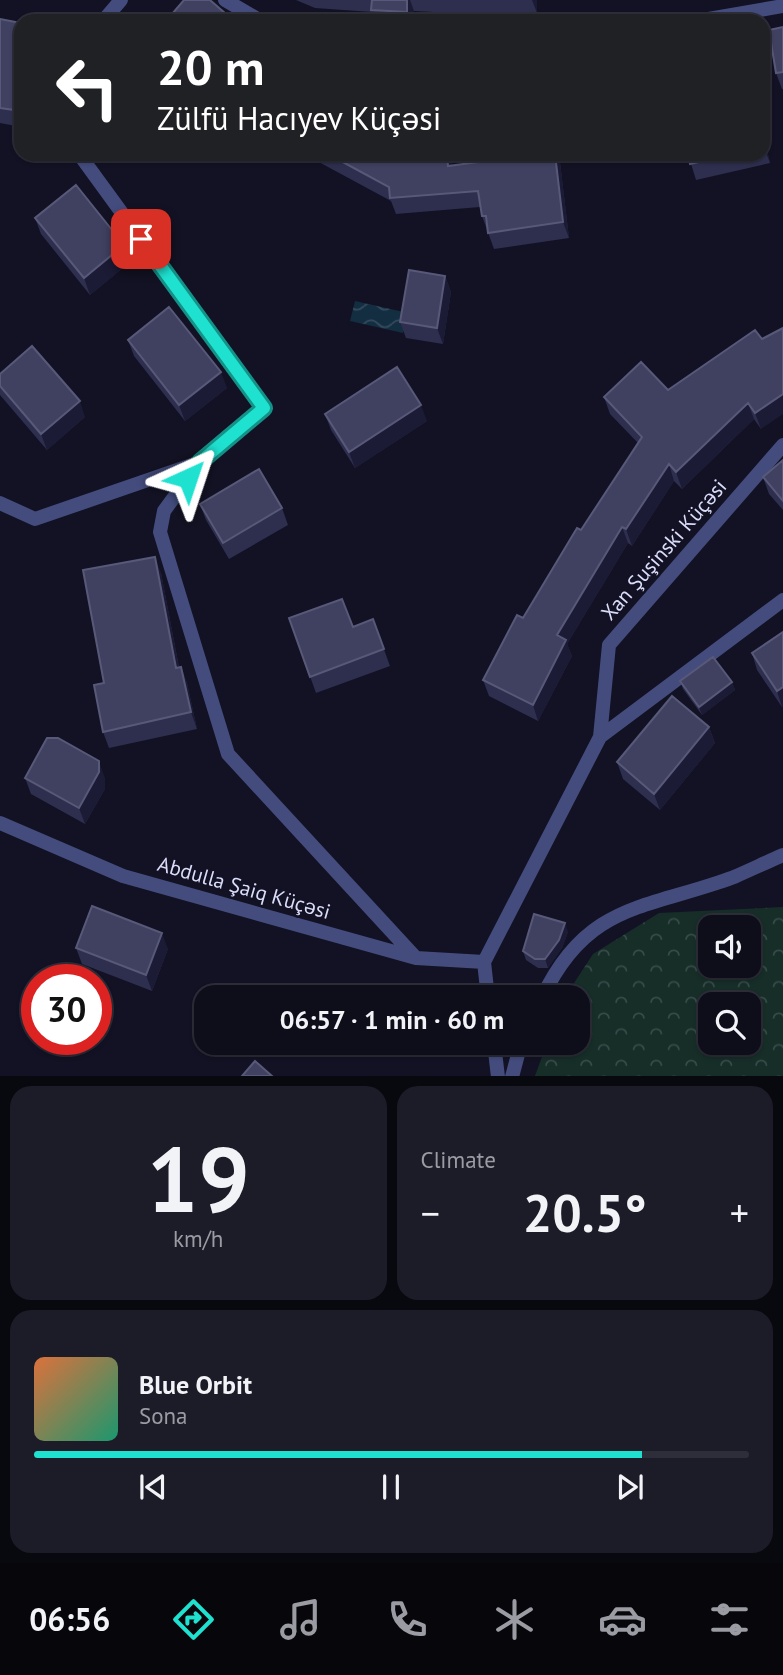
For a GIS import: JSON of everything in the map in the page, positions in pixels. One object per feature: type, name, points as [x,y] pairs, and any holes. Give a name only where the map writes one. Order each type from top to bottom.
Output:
[{"type":"street","points":[[109,14],[121,0]]},
{"type":"street","points":[[225,0],[249,14]]},
{"type":"street","points":[[737,14],[783,6]]},
{"type":"street","points":[[84,161],[264,408],[200,462],[164,511],[159,532],[229,754],[416,958]]},
{"type":"street","name":"Xan Şuşinski Küçəsi","points":[[484,962],[600,737],[609,645],[783,445]]},
{"type":"street","points":[[0,503],[35,519],[200,462]]},
{"type":"street","name":"Xan Şuşinski Küçəsi","points":[[600,737],[783,600]]},
{"type":"street","name":"Abdulla Şaiq Küçəsi","points":[[0,823],[123,876],[416,958],[484,962]]},
{"type":"street","points":[[548,985],[579,942],[613,916],[644,903],[733,877],[783,855]]},
{"type":"street","points":[[484,962],[487,985]]},
{"type":"street","points":[[495,1055],[498,1076]]},
{"type":"street","points":[[512,1076],[518,1055]]},
{"type":"green space","points":[[783,907],[783,1076],[535,1076],[543,1055],[590,1055],[590,985],[573,985],[593,954],[659,913]]},
{"type":"water","points":[[355,301],[408,313],[403,333],[350,321]]},
{"type":"building","points":[[184,0],[210,0],[226,14],[172,14]]},
{"type":"building","points":[[372,0],[407,0],[407,12],[371,10]]},
{"type":"building","points":[[0,19],[14,22],[14,110],[0,108]]},
{"type":"building","points":[[783,27],[783,72],[776,73],[770,30]]},
{"type":"building","points":[[341,161],[448,161],[448,166],[486,161],[556,161],[563,222],[488,233],[478,191],[390,198],[389,187]]},
{"type":"building","points":[[76,185],[124,245],[84,278],[35,218]]},
{"type":"building","points":[[409,270],[445,276],[437,328],[400,322]]},
{"type":"building","points":[[169,307],[221,372],[179,405],[128,340]]},
{"type":"building","points":[[783,328],[783,394],[755,413],[748,403],[676,472],[669,464],[626,529],[622,527],[557,635],[566,640],[533,705],[483,680],[517,615],[523,618],[577,528],[581,530],[642,437],[604,397],[641,362],[668,390],[755,330],[762,339]]},
{"type":"building","points":[[32,346],[80,401],[41,434],[0,386],[0,374]]},
{"type":"building","points":[[397,367],[421,405],[349,452],[325,414]]},
{"type":"building","points":[[783,460],[783,501],[763,477]]},
{"type":"building","points":[[259,469],[282,508],[223,543],[200,504]]},
{"type":"building","points":[[155,557],[176,668],[181,667],[191,712],[103,732],[94,685],[104,683],[83,570]]},
{"type":"building","points":[[342,599],[353,627],[373,619],[384,649],[310,677],[289,618]]},
{"type":"building","points":[[783,632],[783,687],[777,691],[752,653]]},
{"type":"building","points":[[713,657],[732,682],[699,707],[680,681]]},
{"type":"building","points":[[672,696],[709,727],[654,794],[617,762]]},
{"type":"building","points":[[47,738],[58,738],[99,761],[99,772],[79,808],[25,778]]},
{"type":"building","points":[[92,906],[162,933],[146,975],[76,948]]},
{"type":"building","points":[[534,914],[565,923],[559,940],[545,959],[535,959],[523,951]]},
{"type":"building","points":[[255,1061],[272,1076],[242,1076]]},
{"type":"route","points":[[141,239],[264,408],[200,462],[188,478]]}]
